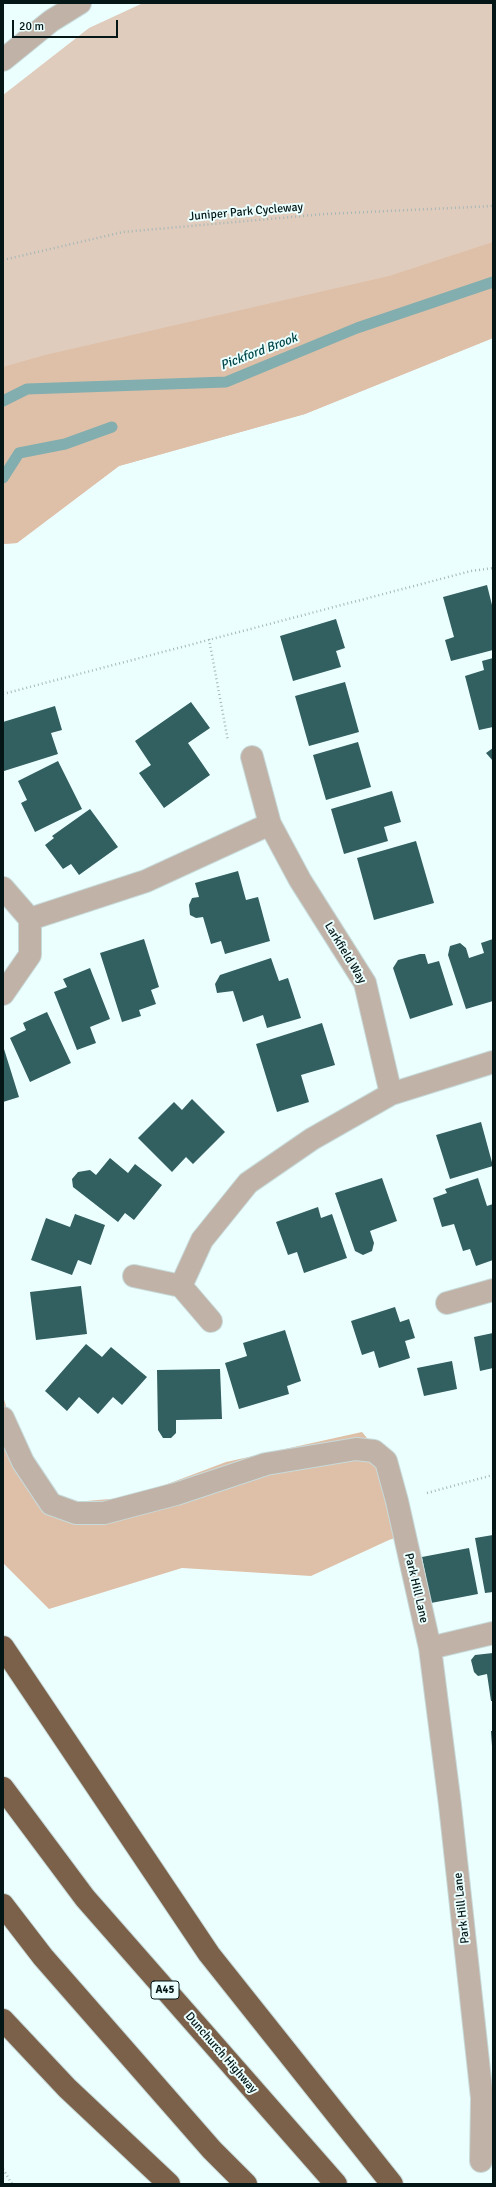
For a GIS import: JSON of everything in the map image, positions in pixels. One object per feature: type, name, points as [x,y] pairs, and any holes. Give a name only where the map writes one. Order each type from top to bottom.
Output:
[{"type":"highway","points":[[3,1647],[209,1954],[392,2184]]},
{"type":"highway","name":"Dunchurch Highway","points":[[3,1788],[85,1898],[336,2184]]},
{"type":"highway","points":[[3,1905],[43,1957],[212,2150],[246,2184]]},
{"type":"highway","points":[[3,2020],[66,2088],[169,2184]]},
{"type":"street","points":[[3,60],[52,21],[80,3]]},
{"type":"street","name":"Larkfield Way","points":[[252,757],[270,824],[300,880],[365,983],[391,1094]]},
{"type":"street","points":[[30,920],[146,881],[270,824]]},
{"type":"street","points":[[3,888],[30,920],[30,955],[3,994]]},
{"type":"street","points":[[181,1286],[202,1240],[248,1183],[312,1139],[391,1094],[493,1062]]},
{"type":"street","points":[[134,1276],[181,1286],[211,1321]]},
{"type":"street","points":[[448,1304],[493,1290]]},
{"type":"street","name":"Park Hill Lane","points":[[3,1418],[23,1462],[50,1504],[76,1513],[104,1513],[176,1494],[266,1464],[356,1448],[374,1451],[386,1461],[397,1501],[430,1648],[452,1820],[482,2098],[481,2160]]},
{"type":"street","points":[[430,1648],[493,1633]]},
{"type":"path","name":"Juniper Park Cycleway","points":[[3,260],[123,232],[325,214],[493,206]]},
{"type":"path","points":[[3,694],[209,639],[471,572],[493,568]]},
{"type":"path","points":[[209,639],[232,758],[252,757]]},
{"type":"path","points":[[397,1501],[493,1475]]},
{"type":"path","points":[[3,2168],[12,2184]]},
{"type":"shaded area","points":[[143,3],[493,3],[493,338],[305,414],[119,466],[17,543],[3,544],[3,95],[89,28]]},
{"type":"shaded area","points":[[493,242],[493,338],[305,414],[119,466],[17,543],[3,544],[3,367],[45,355],[389,276]]},
{"type":"shaded area","points":[[3,1396],[23,1462],[51,1504],[133,1497],[226,1462],[362,1432],[386,1461],[404,1535],[389,1540],[311,1576],[182,1568],[49,1609],[3,1563]]},
{"type":"building","points":[[487,585],[493,609],[493,650],[451,661],[445,640],[454,637],[443,597]]},
{"type":"building","points":[[336,619],[345,648],[336,651],[341,667],[293,681],[280,636]]},
{"type":"building","points":[[493,658],[493,727],[479,730],[465,676],[484,670],[482,661]]},
{"type":"building","points":[[345,682],[359,732],[309,746],[295,696]]},
{"type":"building","points":[[191,702],[210,728],[188,743],[210,775],[164,808],[139,773],[151,765],[135,741]]},
{"type":"building","points":[[55,706],[62,730],[51,733],[58,754],[4,771],[3,722]]},
{"type":"building","points":[[358,742],[371,787],[326,800],[313,755]]},
{"type":"building","points":[[493,748],[493,761],[486,753]]},
{"type":"building","points":[[58,761],[82,809],[35,832],[21,803],[27,800],[18,781]]},
{"type":"building","points":[[392,791],[401,822],[384,827],[388,841],[344,854],[331,809]]},
{"type":"building","points":[[90,809],[118,847],[79,875],[71,864],[63,869],[45,845],[54,838],[52,836]]},
{"type":"building","points":[[416,841],[434,903],[374,920],[357,858]]},
{"type":"building","points":[[238,871],[246,900],[258,897],[270,941],[225,954],[221,941],[211,944],[203,917],[196,918],[190,915],[189,905],[192,898],[199,897],[195,883]]},
{"type":"building","points":[[144,939],[159,987],[151,990],[156,1004],[139,1010],[141,1016],[122,1022],[100,953]]},
{"type":"building","points":[[493,939],[493,1001],[466,1009],[448,955],[450,946],[460,943],[466,948],[469,958],[484,953],[481,943]]},
{"type":"building","points":[[425,954],[428,964],[439,961],[453,1005],[410,1019],[393,968],[398,960]]},
{"type":"building","points":[[271,958],[279,981],[288,978],[301,1018],[267,1028],[263,1015],[243,1022],[233,991],[217,993],[215,984],[220,975]]},
{"type":"building","points":[[90,968],[110,1019],[90,1027],[96,1043],[77,1050],[54,992],[67,987],[63,979]]},
{"type":"building","points":[[47,1012],[71,1063],[30,1082],[10,1038],[26,1030],[23,1023]]},
{"type":"building","points":[[322,1023],[335,1065],[301,1075],[309,1102],[277,1112],[256,1044]]},
{"type":"building","points":[[4,1049],[19,1097],[3,1102],[3,1050]]},
{"type":"building","points":[[192,1099],[225,1132],[193,1164],[186,1157],[172,1172],[138,1138],[174,1102],[182,1110]]},
{"type":"building","points":[[481,1122],[493,1166],[450,1179],[436,1135]]},
{"type":"building","points":[[110,1158],[128,1173],[135,1164],[162,1185],[134,1220],[125,1213],[118,1222],[73,1187],[72,1179],[78,1172],[90,1170],[96,1175]]},
{"type":"building","points":[[382,1178],[397,1221],[370,1231],[374,1243],[372,1251],[363,1255],[355,1251],[335,1193]]},
{"type":"building","points":[[478,1178],[487,1206],[493,1204],[493,1260],[476,1266],[470,1249],[463,1251],[454,1224],[442,1227],[433,1198],[447,1193],[445,1189]]},
{"type":"building","points":[[318,1207],[321,1218],[332,1214],[347,1258],[304,1273],[297,1252],[288,1255],[276,1222]]},
{"type":"building","points":[[75,1214],[105,1225],[91,1265],[78,1260],[72,1275],[31,1260],[46,1218],[70,1227]]},
{"type":"building","points":[[81,1286],[87,1334],[36,1340],[30,1292]]},
{"type":"building","points":[[395,1307],[400,1322],[409,1319],[415,1338],[405,1341],[410,1358],[379,1368],[374,1351],[362,1355],[351,1321]]},
{"type":"building","points":[[285,1330],[301,1381],[287,1386],[289,1394],[239,1409],[225,1363],[247,1356],[243,1343]]},
{"type":"building","points":[[493,1333],[493,1368],[480,1371],[474,1337]]},
{"type":"building","points":[[86,1344],[102,1357],[111,1347],[147,1377],[122,1405],[113,1397],[98,1414],[79,1397],[67,1411],[45,1391]]},
{"type":"building","points":[[452,1361],[457,1389],[424,1396],[417,1368]]},
{"type":"building","points":[[220,1369],[222,1419],[176,1420],[176,1433],[171,1438],[163,1438],[158,1430],[157,1370]]},
{"type":"building","points":[[493,1535],[493,1592],[485,1593],[475,1538]]},
{"type":"building","points":[[469,1548],[478,1594],[431,1603],[422,1557]]},
{"type":"building","points":[[493,1653],[493,1701],[491,1701],[487,1674],[478,1676],[474,1672],[471,1660],[475,1655]]},
{"type":"building","points":[[491,1731],[493,1731],[493,1746],[492,1746]]},
{"type":"waterway","name":"Pickford Brook","points":[[3,401],[27,389],[226,382],[357,328],[493,282]]},
{"type":"waterway","points":[[3,478],[19,453],[65,444],[112,427]]}]
